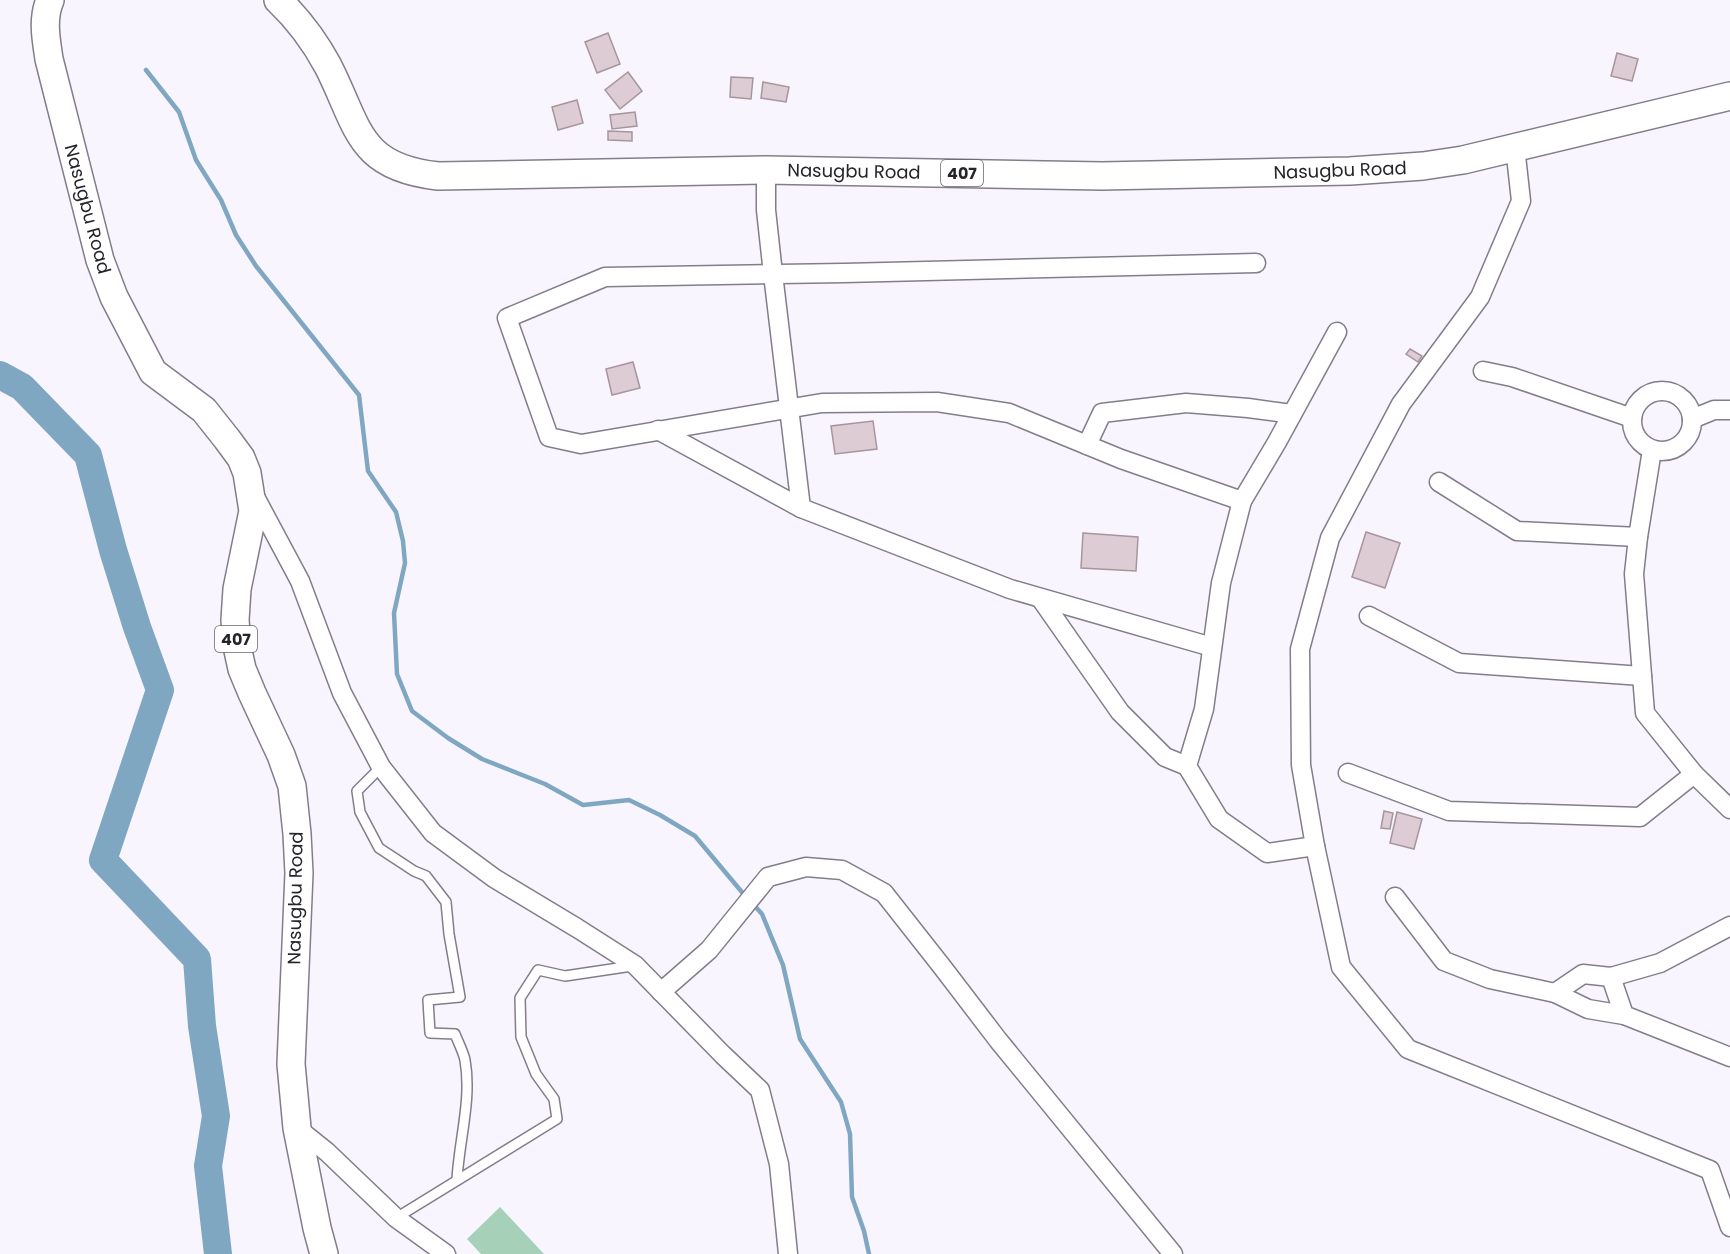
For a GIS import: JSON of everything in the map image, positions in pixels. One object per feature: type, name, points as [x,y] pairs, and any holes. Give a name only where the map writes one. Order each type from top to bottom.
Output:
[{"type":"main road","name":"Nasugbu Road","points":[[50,0],[45,27],[49,59],[100,261],[114,297],[153,372],[204,410],[241,458],[251,490],[253,511],[237,589],[235,629],[242,669],[281,755],[292,786],[295,804],[299,873],[291,1064],[297,1128],[324,1254]]},
{"type":"main road","name":"Nasugbu Road","points":[[278,0],[294,16],[316,46],[329,68],[359,135],[369,148],[401,168],[420,174],[438,176],[766,170],[1102,176],[1350,171],[1423,166],[1463,160],[1730,96]]},
{"type":"street","points":[[1515,147],[1521,201],[1480,297],[1401,404],[1330,538],[1300,649],[1302,765],[1315,846],[1341,967],[1408,1049],[1710,1170],[1730,1227]]},
{"type":"street","points":[[766,170],[766,210],[801,508]]},
{"type":"street","points":[[1242,501],[1121,459],[1009,413],[937,402],[822,403],[580,444],[549,437],[507,318],[605,277],[1256,263]]},
{"type":"street","points":[[1187,766],[1204,708],[1221,583],[1242,501],[1336,332]]},
{"type":"street","points":[[1483,371],[1512,377],[1632,418]]},
{"type":"street","points":[[1657,391],[1676,394],[1684,400],[1690,409],[1692,419],[1691,429],[1681,445],[1662,452],[1643,446],[1636,438],[1632,428],[1634,408],[1648,394],[1657,391]]},
{"type":"street","points":[[1087,445],[1102,413],[1186,403],[1292,414]]},
{"type":"street","points":[[1692,419],[1714,410],[1730,410]]},
{"type":"street","points":[[658,430],[801,508],[1010,589],[1212,647]]},
{"type":"street","points":[[1652,450],[1634,574],[1645,713],[1694,774],[1730,809]]},
{"type":"street","points":[[1439,482],[1517,531],[1638,537]]},
{"type":"street","points":[[251,490],[300,581],[342,693],[381,767],[433,833],[494,878],[635,965],[760,1090],[778,1164],[788,1254]]},
{"type":"street","points":[[1041,599],[1120,712],[1166,757],[1187,766],[1220,819],[1268,853],[1315,846]]},
{"type":"street","points":[[1369,616],[1459,663],[1642,676]]},
{"type":"street","points":[[1348,773],[1449,811],[1640,817],[1694,774]]},
{"type":"street","points":[[661,992],[709,950],[768,876],[806,867],[842,870],[884,893],[998,1040],[1173,1254]]},
{"type":"street","points":[[1395,897],[1444,961],[1490,979],[1555,993],[1588,1009],[1624,1015],[1730,1057]]},
{"type":"street","points":[[1555,993],[1583,974],[1611,977],[1660,963],[1730,926]]},
{"type":"street","points":[[1611,977],[1624,1015]]},
{"type":"street","points":[[297,1128],[327,1152],[396,1218],[446,1254]]},
{"type":"lane","points":[[381,767],[357,791],[360,812],[379,848],[414,871],[426,876],[446,902],[460,997],[428,1000],[430,1033],[455,1034],[465,1059],[468,1099],[458,1159],[457,1180]]},
{"type":"lane","points":[[396,1218],[557,1119],[554,1099],[536,1074],[521,1037],[520,998],[538,970],[565,976],[635,965]]},
{"type":"green space","points":[[500,1207],[544,1254],[481,1254],[467,1239]]},
{"type":"building","points":[[608,33],[620,64],[597,73],[585,42]]},
{"type":"building","points":[[1617,53],[1638,59],[1632,81],[1611,76]]},
{"type":"building","points":[[628,72],[642,91],[620,109],[605,90]]},
{"type":"building","points":[[731,77],[753,78],[751,99],[730,97]]},
{"type":"building","points":[[763,82],[789,87],[786,102],[761,98]]},
{"type":"building","points":[[577,100],[583,123],[558,130],[552,107]]},
{"type":"building","points":[[635,112],[637,126],[612,129],[610,115]]},
{"type":"building","points":[[608,131],[632,132],[632,141],[608,140]]},
{"type":"building","points":[[1410,349],[1422,356],[1418,362],[1406,354]]},
{"type":"building","points":[[633,362],[640,388],[612,395],[606,369]]},
{"type":"building","points":[[873,421],[877,449],[835,454],[831,426]]},
{"type":"building","points":[[1366,532],[1400,543],[1385,588],[1352,577]]},
{"type":"building","points":[[1083,533],[1138,537],[1136,571],[1081,568]]},
{"type":"building","points":[[1384,811],[1393,813],[1390,829],[1381,828]]},
{"type":"building","points":[[1397,812],[1422,819],[1414,849],[1390,843]]},
{"type":"waterway","points":[[146,70],[179,112],[196,160],[221,200],[236,235],[256,266],[359,395],[368,471],[396,512],[403,541],[405,563],[394,613],[397,674],[412,711],[448,738],[482,759],[545,784],[583,805],[629,800],[660,815],[695,836],[746,897]]},
{"type":"waterway","points":[[0,375],[22,387],[88,455],[113,550],[160,690],[103,860],[197,959],[202,1026],[216,1116],[208,1166],[218,1254]]},
{"type":"waterway","points":[[752,903],[762,914],[783,965],[800,1039],[841,1102],[850,1134],[852,1197],[869,1254]]}]
